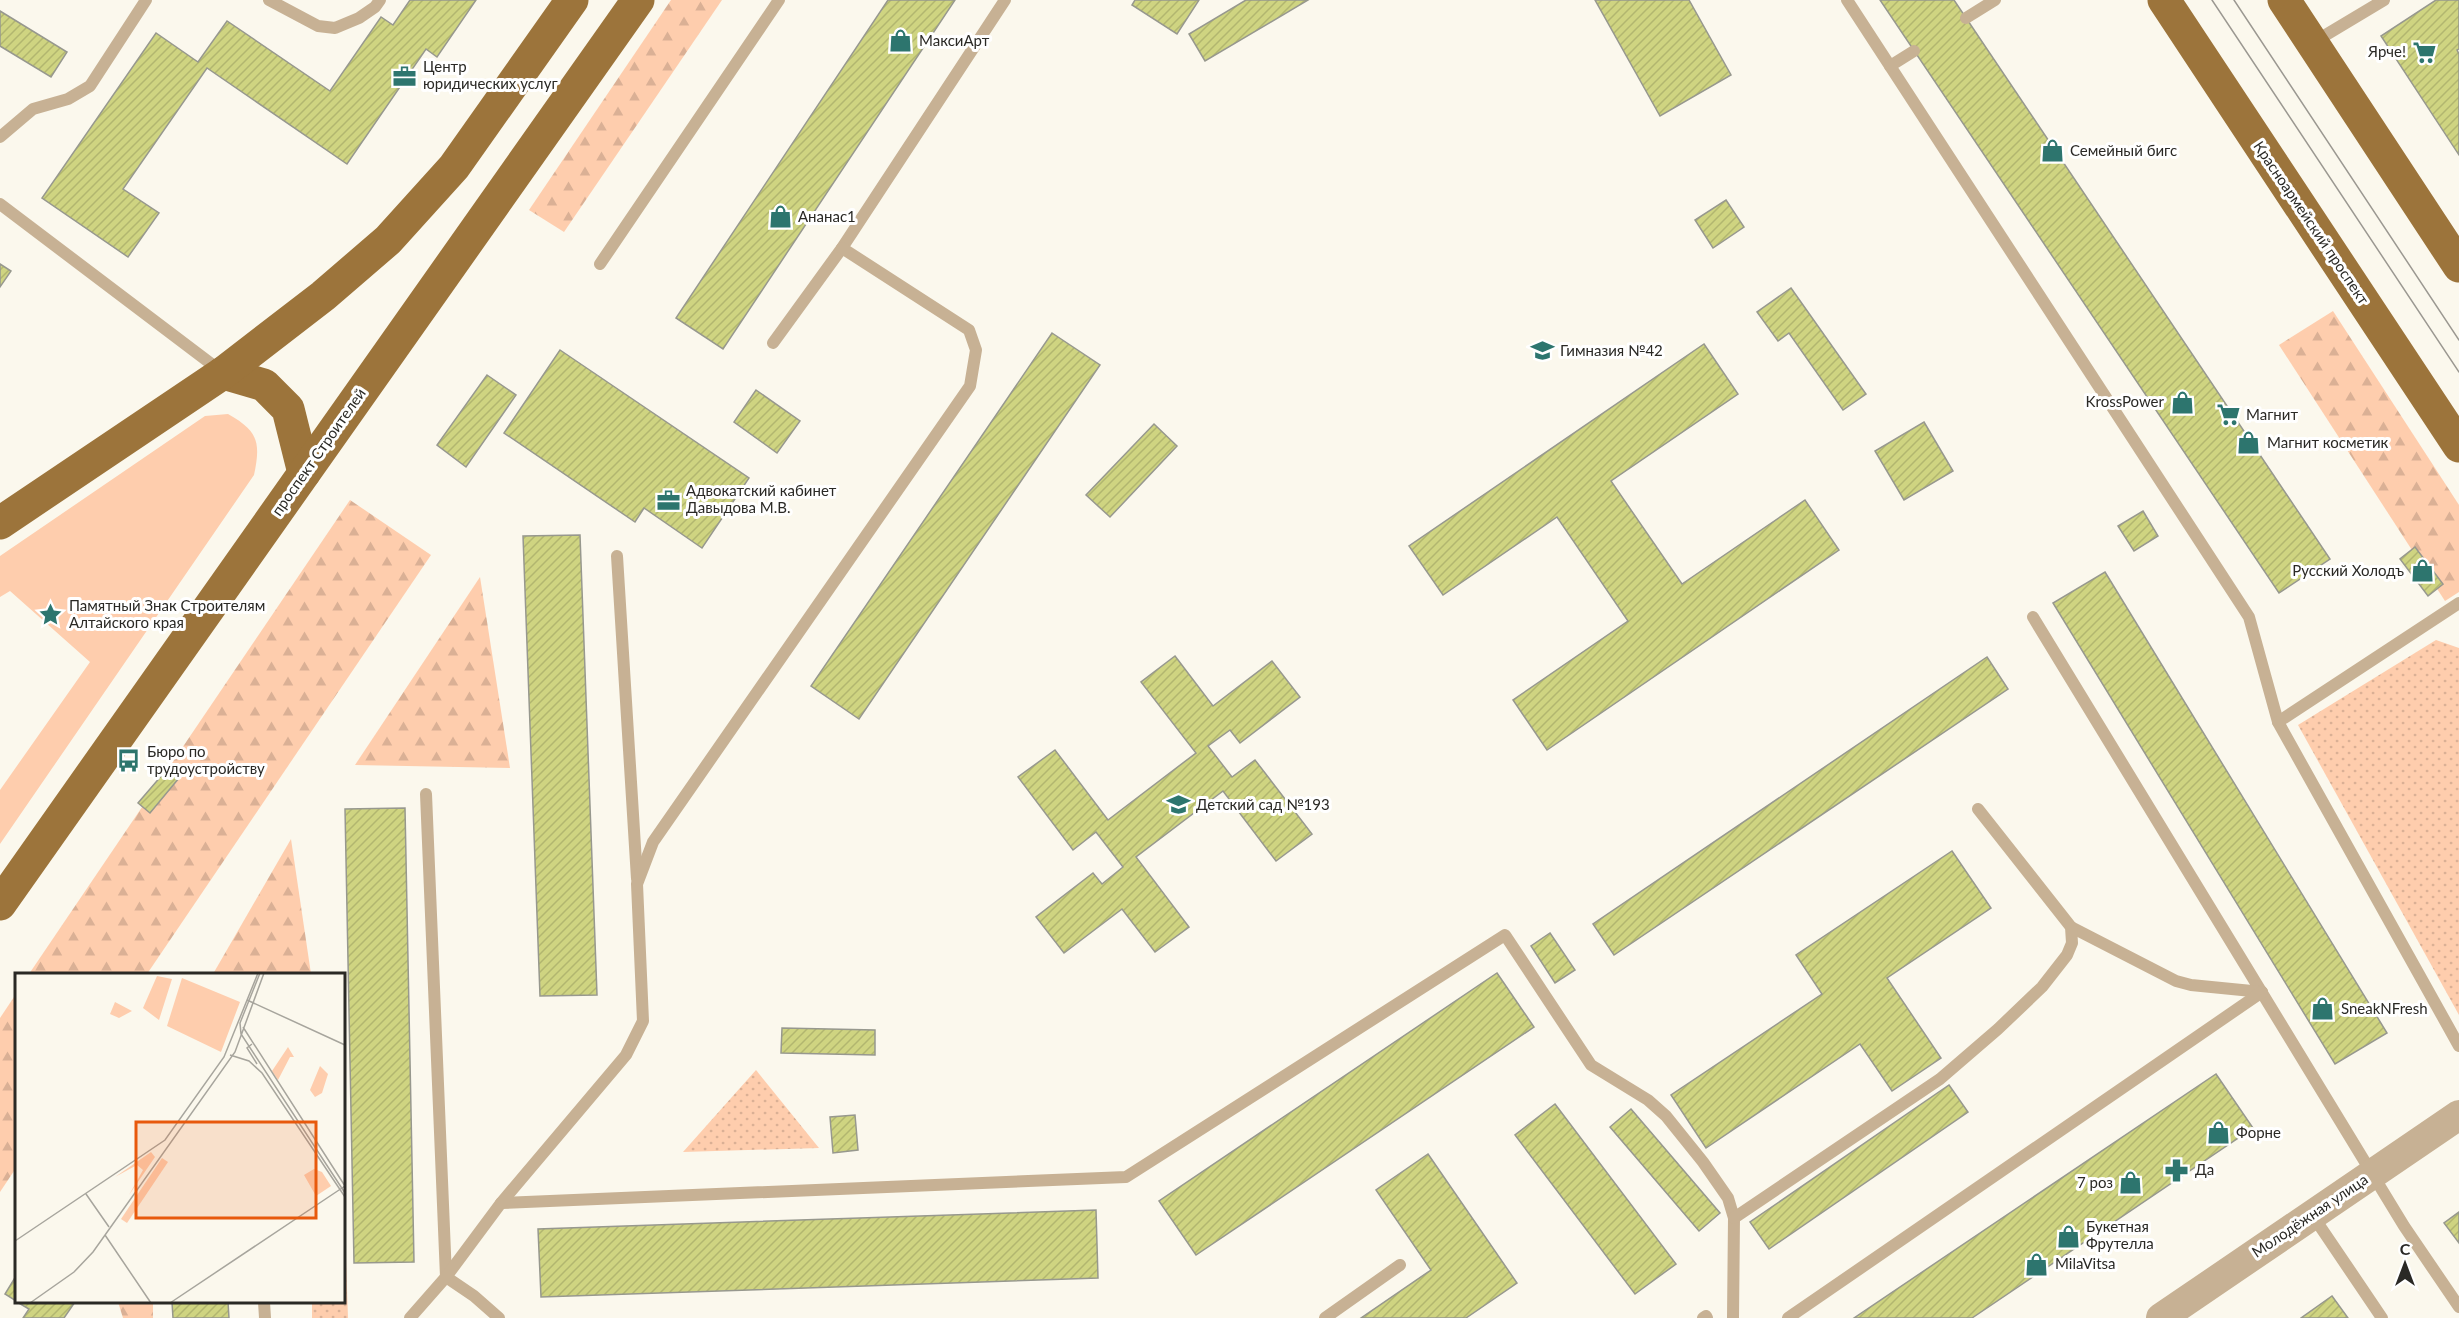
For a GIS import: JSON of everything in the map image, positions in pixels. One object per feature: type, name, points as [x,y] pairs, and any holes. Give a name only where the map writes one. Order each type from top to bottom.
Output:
[{"type":"main road","points":[[1,522],[223,373],[323,296],[388,240],[454,167],[572,0]]},
{"type":"main road","name":"проспект Строителей","points":[[0,904],[638,0]]},
{"type":"main road","name":"Красноармейский проспект","points":[[2164,0],[2459,446]]},
{"type":"main road","points":[[2284,0],[2456,256]]},
{"type":"main road","points":[[223,373],[264,385],[288,409],[304,473]]},
{"type":"street","name":"Молодёжная улица","points":[[2161,1318],[2459,1115]]},
{"type":"lane","points":[[0,137],[33,109],[68,99],[90,86],[146,0]]},
{"type":"lane","points":[[269,0],[318,26],[335,28],[359,18],[375,8],[380,0]]},
{"type":"lane","points":[[600,264],[779,0]]},
{"type":"lane","points":[[773,343],[842,248],[1005,0]]},
{"type":"lane","points":[[1847,0],[2249,617],[2278,722],[2459,1046]]},
{"type":"lane","points":[[1966,18],[1995,0]]},
{"type":"lane","points":[[2313,43],[2384,0]]},
{"type":"lane","points":[[1890,66],[1914,51]]},
{"type":"lane","points":[[0,204],[223,373]]},
{"type":"lane","points":[[637,884],[652,842],[970,386],[976,350],[969,330],[842,248]]},
{"type":"lane","points":[[410,1318],[446,1277],[501,1203],[626,1054],[644,1021],[617,556]]},
{"type":"lane","points":[[2278,722],[2459,603]]},
{"type":"lane","points":[[2033,618],[2404,1226],[2459,1307]]},
{"type":"lane","points":[[426,794],[446,1277]]},
{"type":"lane","points":[[1978,809],[2071,927],[2176,981],[2191,985],[2262,992]]},
{"type":"lane","points":[[1734,1218],[1940,1079],[2042,987],[2067,955],[2072,943],[2071,927]]},
{"type":"lane","points":[[501,1203],[1126,1177],[1505,935],[1591,1065],[1648,1100],[1666,1116],[1704,1162],[1728,1198],[1734,1218],[1733,1318]]},
{"type":"lane","points":[[1788,1318],[2262,992]]},
{"type":"lane","points":[[2312,1215],[2382,1318]]},
{"type":"lane","points":[[1326,1318],[1400,1265]]},
{"type":"lane","points":[[446,1277],[474,1296],[499,1318]]},
{"type":"lane","points":[[264,1303],[265,1318]]},
{"type":"green space","points":[[671,0],[722,0],[564,232],[529,210]]},
{"type":"green space","points":[[2333,311],[2459,505],[2459,592],[2445,601],[2279,345]]},
{"type":"green space","points":[[228,414],[246,426],[255,438],[257,454],[254,475],[0,844],[0,790],[90,662],[10,591],[0,597],[0,556],[205,416]]},
{"type":"green space","points":[[350,500],[431,555],[148,973],[30,973]]},
{"type":"green space","points":[[480,577],[510,768],[355,765]]},
{"type":"green space","points":[[2436,640],[2459,648],[2459,1015],[2298,725]]},
{"type":"green space","points":[[291,839],[311,973],[214,973]]},
{"type":"green space","points":[[15,996],[15,1170],[0,1192],[0,1018]]},
{"type":"green space","points":[[756,1070],[819,1148],[683,1152]]},
{"type":"green space","points":[[345,1229],[348,1318],[312,1318],[312,1303],[345,1303]]},
{"type":"green space","points":[[118,1303],[153,1303],[153,1318],[123,1318]]},
{"type":"building","points":[[410,0],[476,0],[437,57],[426,49],[347,164],[207,68],[123,189],[159,213],[128,257],[42,198],[156,33],[198,62],[227,21],[330,91],[381,17],[393,25]]},
{"type":"building","points":[[888,0],[955,0],[723,349],[676,318]]},
{"type":"building","points":[[1135,0],[1199,0],[1177,34],[1132,5]]},
{"type":"building","points":[[1246,0],[1308,0],[1205,61],[1189,34]]},
{"type":"building","points":[[1595,0],[1689,0],[1731,75],[1660,116]]},
{"type":"building","points":[[1880,0],[1954,0],[2330,559],[2279,593]]},
{"type":"building","points":[[2436,0],[2459,0],[2459,49],[2457,50],[2459,54],[2459,155],[2381,36]]},
{"type":"building","points":[[0,11],[67,52],[51,77],[0,46]]},
{"type":"building","points":[[1726,200],[1744,227],[1713,248],[1695,220]]},
{"type":"building","points":[[0,264],[11,271],[0,287]]},
{"type":"building","points":[[1791,288],[1866,394],[1843,410],[1789,333],[1778,341],[1757,312]]},
{"type":"building","points":[[1052,333],[1100,365],[859,719],[811,686]]},
{"type":"building","points":[[1704,344],[1738,394],[1611,481],[1682,584],[1805,500],[1839,550],[1547,750],[1513,700],[1628,621],[1557,517],[1443,595],[1409,546]]},
{"type":"building","points":[[560,350],[749,478],[702,548],[644,508],[635,522],[504,433]]},
{"type":"building","points":[[487,375],[516,395],[466,467],[437,445]]},
{"type":"building","points":[[756,390],[800,421],[777,453],[734,422]]},
{"type":"building","points":[[1924,422],[1953,471],[1904,500],[1875,451]]},
{"type":"building","points":[[1154,424],[1177,446],[1110,517],[1086,495]]},
{"type":"building","points":[[2143,511],[2158,536],[2134,551],[2118,526]]},
{"type":"building","points":[[580,535],[597,995],[540,996],[523,536]]},
{"type":"building","name":"Русский Холодъ","points":[[2415,547],[2443,584],[2428,596],[2400,559]]},
{"type":"building","points":[[2105,572],[2387,1033],[2335,1064],[2053,603]]},
{"type":"building","points":[[1175,656],[1213,706],[1272,661],[1300,697],[1240,743],[1230,730],[1208,746],[1232,777],[1255,760],[1312,834],[1276,861],[1223,791],[1136,857],[1189,927],[1155,952],[1122,909],[1064,953],[1036,917],[1093,873],[1102,884],[1123,867],[1096,832],[1073,850],[1018,777],[1055,750],[1108,820],[1196,753],[1141,682]]},
{"type":"building","points":[[1987,657],[2008,689],[1614,955],[1593,924]]},
{"type":"building","points":[[168,768],[179,778],[150,813],[138,803]]},
{"type":"building","points":[[405,808],[414,1262],[354,1263],[345,809]]},
{"type":"building","points":[[1952,851],[1991,908],[1887,978],[1941,1058],[1892,1091],[1860,1044],[1706,1148],[1671,1095],[1822,994],[1796,955]]},
{"type":"building","points":[[1550,933],[1575,970],[1555,983],[1531,946]]},
{"type":"building","points":[[1497,973],[1534,1027],[1196,1255],[1159,1201]]},
{"type":"building","points":[[782,1028],[875,1030],[875,1055],[781,1053]]},
{"type":"building","points":[[2216,1074],[2253,1128],[1972,1318],[1854,1318]]},
{"type":"building","points":[[1949,1085],[1968,1112],[1769,1249],[1750,1222]]},
{"type":"building","points":[[1555,1104],[1676,1264],[1635,1294],[1515,1135]]},
{"type":"building","points":[[1631,1109],[1720,1213],[1699,1231],[1610,1127]]},
{"type":"building","points":[[855,1115],[858,1150],[833,1153],[830,1117]]},
{"type":"building","points":[[1428,1154],[1517,1283],[1466,1318],[1361,1318],[1431,1270],[1376,1190]]},
{"type":"building","points":[[1096,1210],[1098,1278],[541,1297],[538,1229]]},
{"type":"building","points":[[2459,1212],[2459,1243],[2444,1223]]},
{"type":"building","points":[[15,1278],[15,1300],[5,1294]]},
{"type":"building","points":[[2332,1296],[2348,1318],[2301,1318]]},
{"type":"building","points":[[19,1303],[74,1303],[64,1318],[23,1318],[29,1309]]},
{"type":"building","points":[[172,1303],[228,1303],[229,1318],[173,1318]]},
{"type":"tram line","points":[[2212,0],[2459,372]]},
{"type":"tram line","points":[[2234,0],[2459,340]]},
{"type":"place","name":"МаксиАрт","points":[[901,41]]},
{"type":"place","name":"Ярче!","points":[[2424,52]]},
{"type":"place","name":"Центр юридических услуг","points":[[405,76]]},
{"type":"place","name":"Семейный бигс","points":[[2052,151]]},
{"type":"place","name":"Ананас1","points":[[780,217]]},
{"type":"place","name":"Гимназия №42","points":[[1542,351]]},
{"type":"place","name":"KrossPower","points":[[2182,402]]},
{"type":"place","name":"Магнит","points":[[2228,415]]},
{"type":"place","name":"Магнит косметик","points":[[2249,443]]},
{"type":"place","name":"Адвокатский кабинет Давыдова М.В.","points":[[668,500]]},
{"type":"place","name":"Русский Холодъ","points":[[2422,571]]},
{"type":"place","name":"Памятный Знак Строителям Алтайского края","points":[[51,615]]},
{"type":"place","name":"Бюро по трудоустройству","points":[[129,761]]},
{"type":"place","name":"Детский сад №193","points":[[1178,805]]},
{"type":"place","name":"SneakNFresh","points":[[2323,1009]]},
{"type":"place","name":"Форне","points":[[2218,1133]]},
{"type":"place","name":"Да","points":[[2177,1170]]},
{"type":"place","name":"7 роз","points":[[2131,1183]]},
{"type":"place","name":"Букетная Фрутелла","points":[[2068,1236]]},
{"type":"place","name":"MilaVitsa","points":[[2037,1264]]}]
